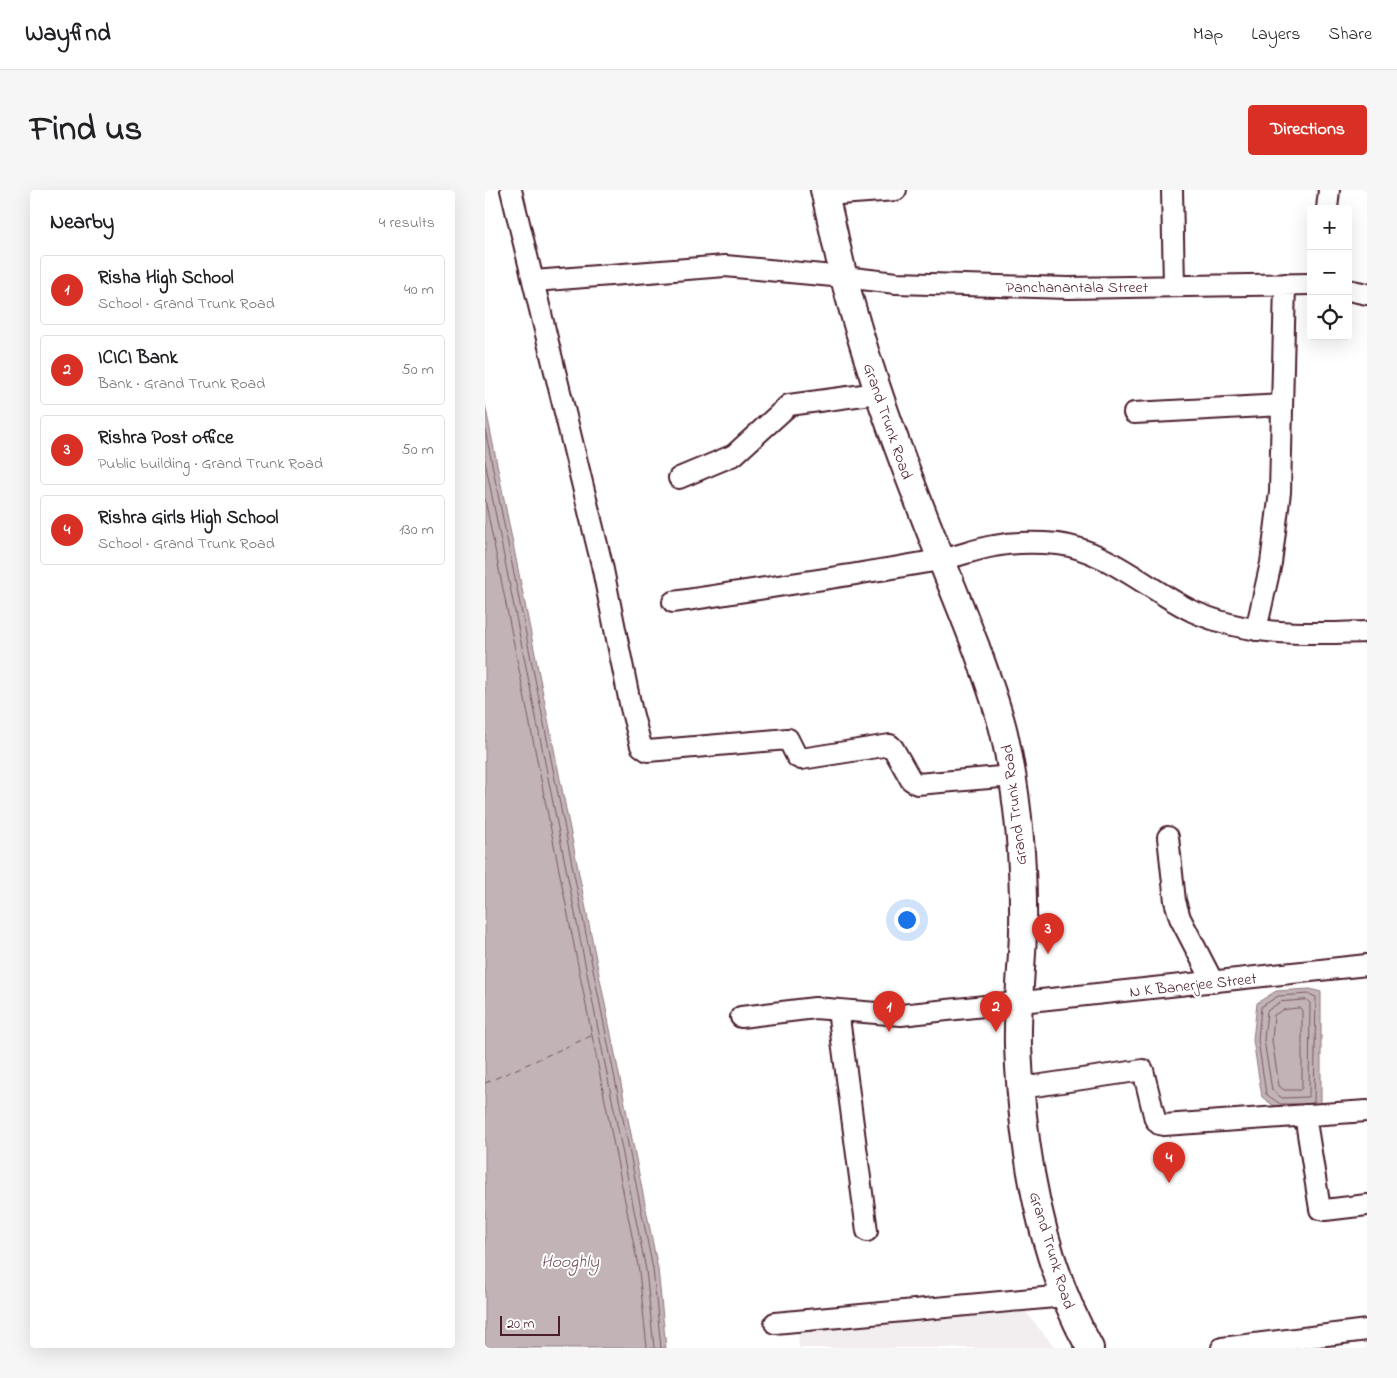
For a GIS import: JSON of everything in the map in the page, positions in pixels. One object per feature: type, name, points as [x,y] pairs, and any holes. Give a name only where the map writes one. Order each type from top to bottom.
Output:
[{"type":"main road","name":"Grand Trunk Road","points":[[825,193],[844,277],[878,393],[989,682],[1003,730],[1013,776],[1018,821],[1023,930],[1018,1003],[1018,1044],[1032,1183],[1044,1232],[1065,1296],[1090,1348]]},
{"type":"street","points":[[511,190],[602,565],[631,708],[643,749],[647,751],[669,750],[788,739],[797,757],[801,759],[888,745],[893,748],[911,780],[917,784],[1013,776]]},
{"type":"street","points":[[825,193],[896,190]]},
{"type":"street","points":[[1171,190],[1174,285]]},
{"type":"street","points":[[1327,205],[1329,190]]},
{"type":"street","name":"Panchanantala Street","points":[[534,281],[725,266],[896,283],[1039,287],[1307,284]]},
{"type":"street","points":[[1256,630],[1271,563],[1279,501],[1285,284]]},
{"type":"street","points":[[1352,291],[1367,294]]},
{"type":"street","points":[[679,478],[734,455],[789,405],[878,393]]},
{"type":"street","points":[[1134,413],[1281,404]]},
{"type":"street","points":[[673,602],[941,560],[994,546],[1027,542],[1060,544],[1102,558],[1191,610],[1214,620],[1256,630],[1290,634],[1367,632]]},
{"type":"street","points":[[1168,838],[1175,901],[1179,918],[1213,982]]},
{"type":"street","name":"N K Banerjee Street","points":[[741,1017],[815,1008],[901,1015],[1367,964]]},
{"type":"street","points":[[838,1010],[867,1231]]},
{"type":"street","points":[[1021,1088],[1140,1069],[1145,1072],[1155,1119],[1159,1124],[1367,1111]]},
{"type":"street","points":[[1305,1115],[1320,1209],[1367,1205]]},
{"type":"street","points":[[775,1323],[1065,1296]]},
{"type":"street","points":[[1222,1348],[1367,1330]]},
{"type":"shaded area","points":[[1026,1312],[1055,1348],[799,1348],[798,1332]]},
{"type":"water","name":"Hooghly","points":[[485,404],[658,1269],[666,1348],[485,1348]]},
{"type":"water","points":[[1310,989],[1321,992],[1321,1109],[1278,1109],[1262,1097],[1253,1040],[1257,1003],[1276,991]]},
{"type":"ferry route","points":[[485,1083],[591,1036]]},
{"type":"place","name":"Rishra Post office","points":[[1048,954]]},
{"type":"place","name":"Risha High School","points":[[889,1032]]},
{"type":"place","name":"ICICI Bank","points":[[996,1032]]},
{"type":"place","name":"Rishra Girls High School","points":[[1169,1183]]}]
